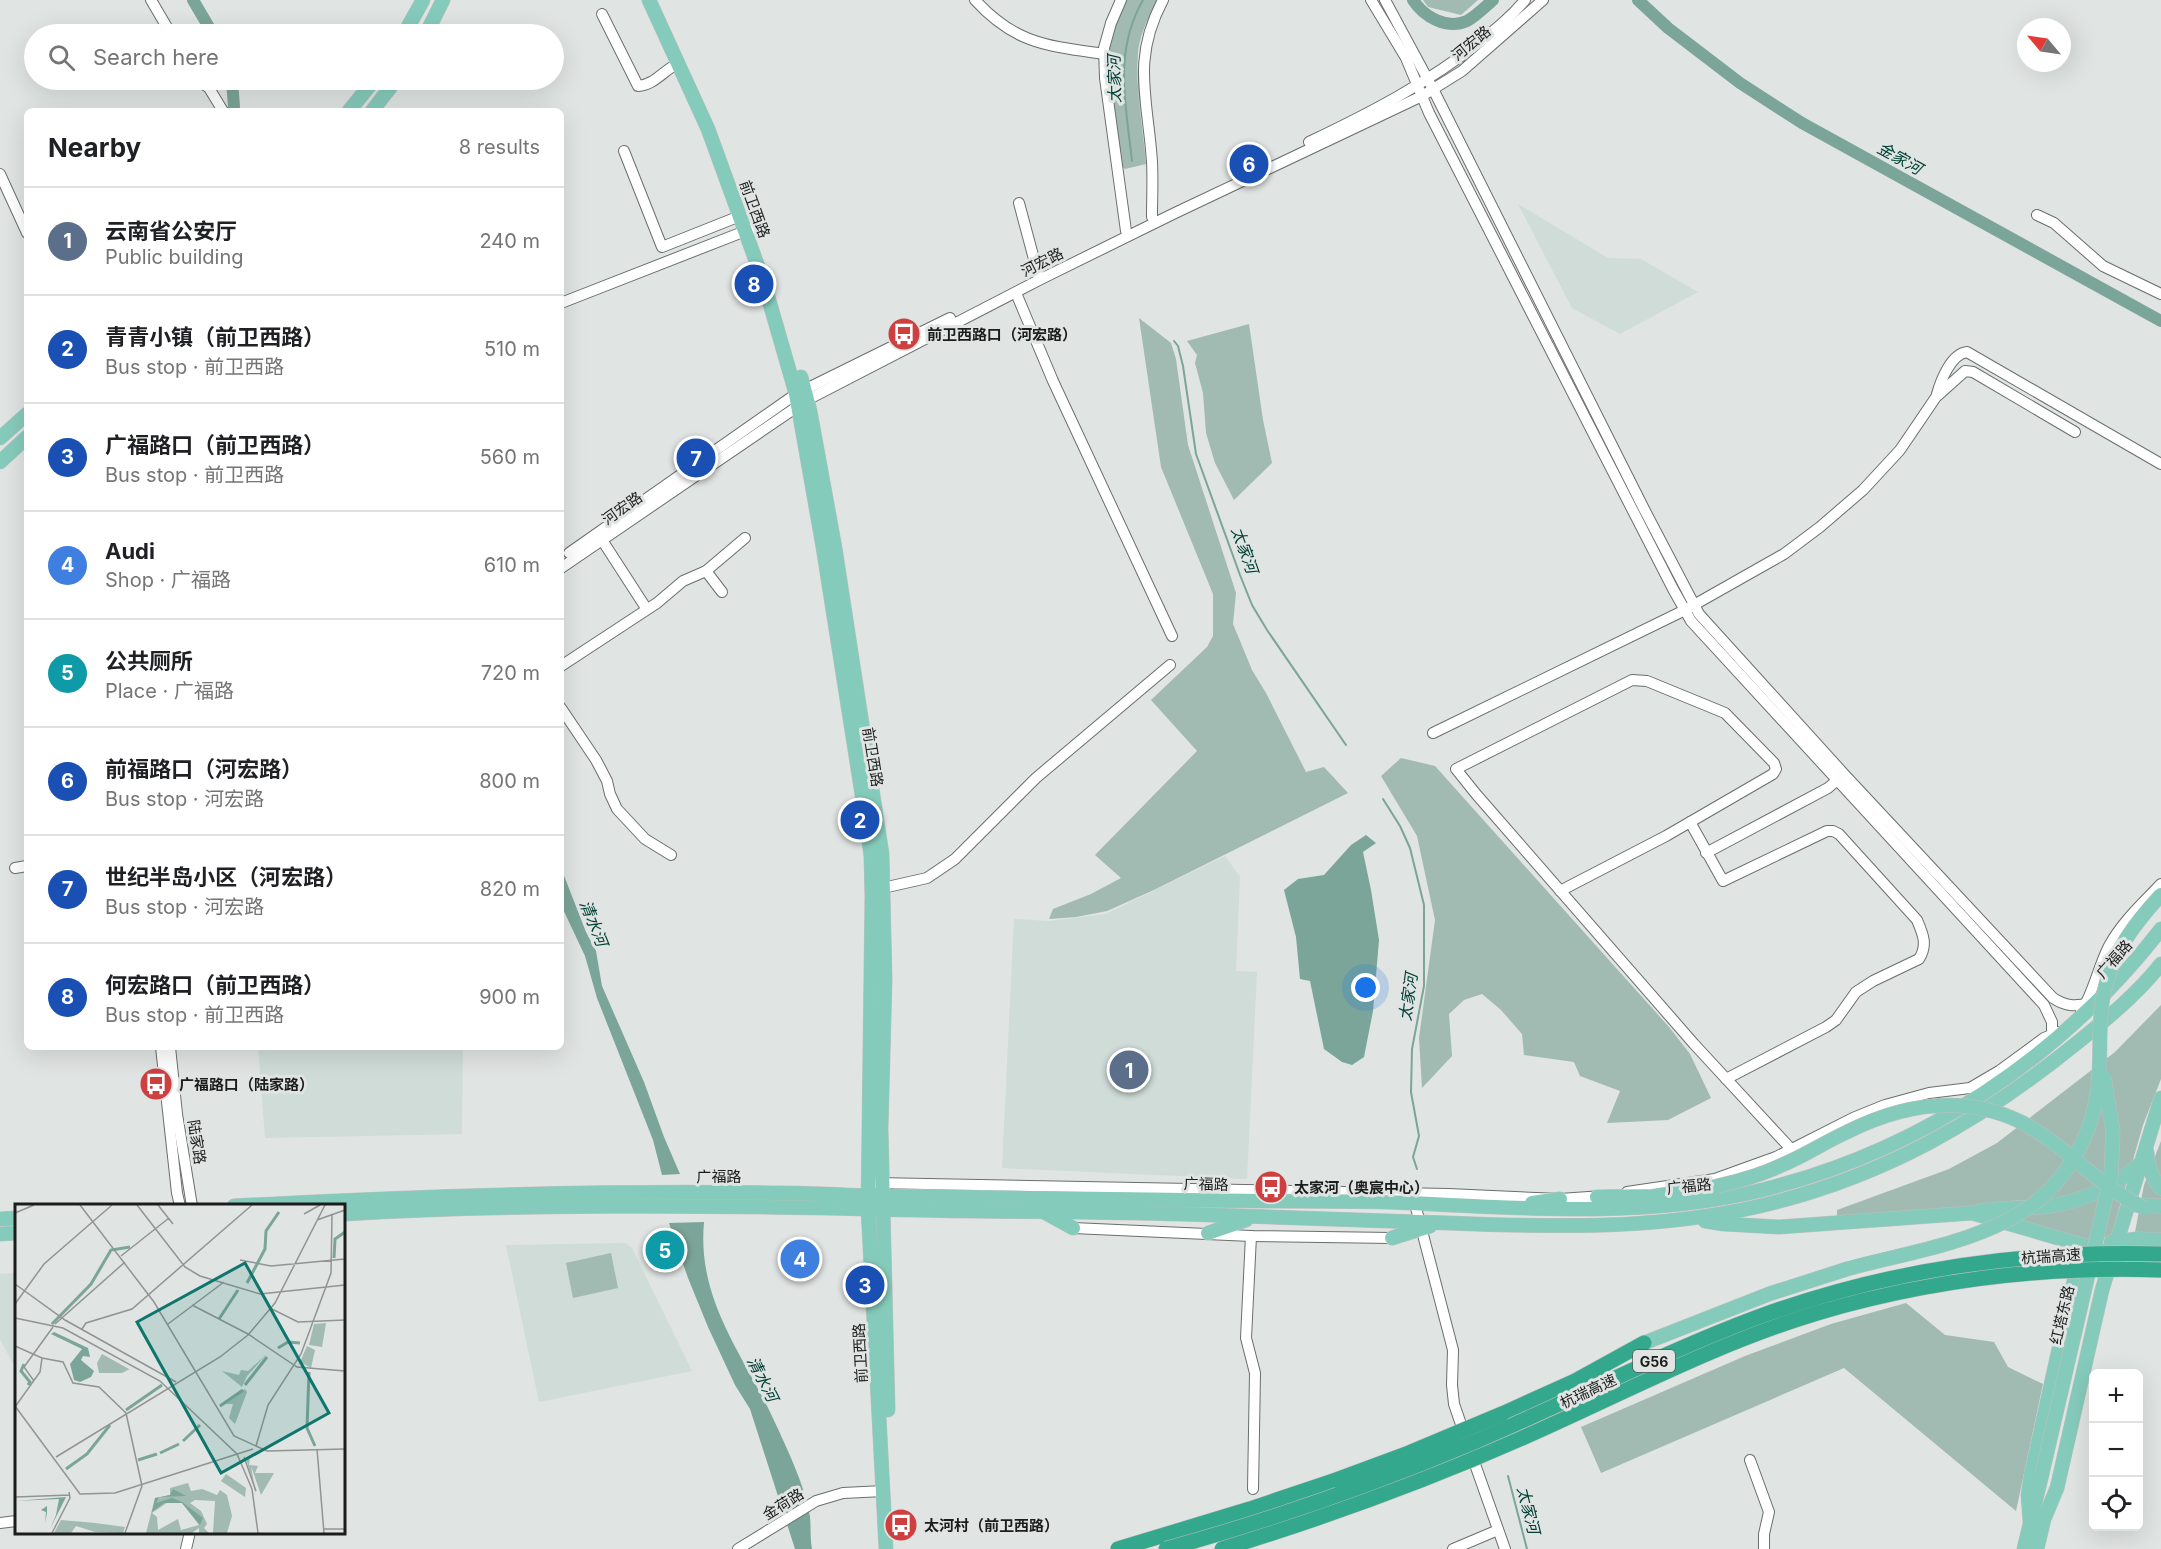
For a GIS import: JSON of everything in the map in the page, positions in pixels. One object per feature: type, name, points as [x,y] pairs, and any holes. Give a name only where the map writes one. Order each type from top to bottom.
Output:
[{"type":"highway","name":"杭瑞高速","points":[[1166,1549],[1291,1511],[1415,1466],[1719,1333],[1821,1296],[1908,1274],[1990,1261],[2076,1254],[2161,1254]]},
{"type":"highway","name":"杭瑞高速","points":[[1222,1549],[1332,1513],[1437,1474],[1725,1347],[1817,1314],[1885,1295],[1974,1279],[2067,1270],[2161,1269]]},
{"type":"highway","points":[[1118,1549],[1329,1482],[1409,1453],[1575,1381],[1644,1343]]},
{"type":"main road","points":[[410,24],[423,0]]},
{"type":"main road","points":[[431,24],[443,0]]},
{"type":"main road","name":"前卫西路","points":[[649,0],[708,129],[740,216],[749,229]]},
{"type":"main road","name":"前卫西路","points":[[658,0],[715,126],[802,397],[835,548],[865,741],[882,854],[885,978],[880,1128],[875,1196],[894,1549]]},
{"type":"main road","points":[[351,108],[366,90]]},
{"type":"main road","points":[[374,108],[388,90]]},
{"type":"main road","name":"前卫西路","points":[[802,397],[871,856],[875,1196],[886,1549]]},
{"type":"main road","points":[[0,438],[24,417]]},
{"type":"main road","points":[[0,462],[24,440]]},
{"type":"main road","points":[[1644,1343],[1769,1294],[1847,1269],[1977,1234],[2015,1216],[2045,1196],[2071,1165],[2088,1132],[2097,1095],[2102,1001],[2111,968],[2132,929],[2161,895]]},
{"type":"main road","name":"广福路","points":[[267,1204],[351,1199],[549,1194],[782,1192],[875,1196],[1383,1202],[1560,1210],[1656,1206],[1722,1199],[1786,1184],[1865,1158],[1969,1104],[2012,1076],[2051,1039],[2070,1027],[2135,963],[2161,929]]},
{"type":"main road","name":"广福路","points":[[345,1214],[560,1207],[781,1206],[875,1196],[1042,1211],[1422,1225],[1441,1223],[1533,1226],[1610,1225],[1694,1219],[1762,1206],[1853,1177],[1913,1152],[1978,1116],[2022,1086],[2123,1005],[2161,964]]},
{"type":"main road","name":"红塔东路","points":[[2024,1549],[2111,1176],[2112,1132],[2100,1051]]},
{"type":"main road","points":[[2037,1549],[2044,1520],[2057,1488],[2102,1290],[2161,1098]]},
{"type":"main road","points":[[1597,1197],[1653,1196],[1718,1186],[1775,1168],[1851,1129],[1888,1114],[1923,1106],[1958,1105],[1989,1110],[2030,1127],[2054,1143],[2116,1193],[2161,1215]]},
{"type":"main road","points":[[2147,1141],[2147,1161],[2150,1172],[2161,1188]]},
{"type":"main road","points":[[1694,1219],[1724,1224],[1779,1227],[2042,1207],[2078,1200],[2119,1180],[2141,1163]]},
{"type":"main road","points":[[1326,1193],[1383,1202]]},
{"type":"main road","points":[[1510,1208],[1560,1199]]},
{"type":"main road","points":[[2129,1205],[2161,1206]]},
{"type":"main road","points":[[1042,1211],[1073,1228]]},
{"type":"main road","points":[[1972,1213],[2082,1245],[2116,1248],[2161,1259]]},
{"type":"main road","points":[[1208,1233],[1253,1217]]},
{"type":"main road","points":[[0,1219],[15,1218]]},
{"type":"main road","points":[[1392,1238],[1422,1225]]},
{"type":"main road","points":[[2029,1229],[2060,1257],[2070,1279],[2072,1297]]},
{"type":"main road","points":[[0,1234],[15,1233]]},
{"type":"main road","points":[[2116,1248],[2161,1240]]},
{"type":"main road","points":[[2030,1521],[2028,1495],[2031,1475],[2082,1245]]},
{"type":"street","points":[[151,0],[165,24]]},
{"type":"street","points":[[975,0],[991,18],[1028,39],[1053,46],[1104,54]]},
{"type":"street","points":[[1120,0],[1111,23],[1104,54],[1105,78],[1126,231]]},
{"type":"street","points":[[1152,218],[1152,162],[1144,96],[1144,64],[1146,43],[1152,22],[1163,0]]},
{"type":"street","points":[[1371,0],[1406,58],[1429,113],[1594,434],[1689,608]]},
{"type":"street","points":[[1385,0],[1431,84],[1604,429],[1700,631],[1841,777],[1986,933],[2053,998],[2076,1007],[2086,1005],[2103,996]]},
{"type":"street","name":"河宏路","points":[[1431,84],[1513,16],[1525,0]]},
{"type":"street","name":"河宏路","points":[[564,565],[802,397],[1461,71],[1543,0]]},
{"type":"street","points":[[602,14],[638,87],[659,78],[667,69],[677,64]]},
{"type":"street","points":[[210,90],[221,108]]},
{"type":"street","name":"河宏路","points":[[564,557],[802,397],[1038,274],[1364,115],[1420,91]]},
{"type":"street","points":[[624,151],[662,247],[740,216]]},
{"type":"street","points":[[0,174],[24,226]]},
{"type":"street","points":[[1018,203],[1038,274]]},
{"type":"street","points":[[2037,215],[2054,223],[2103,266],[2161,294]]},
{"type":"street","points":[[564,302],[749,229]]},
{"type":"street","points":[[1016,293],[1053,381],[1172,636]]},
{"type":"street","points":[[1936,398],[1942,380],[1956,358],[1967,352],[2161,464]]},
{"type":"street","points":[[1433,733],[1689,608],[1784,554],[1863,490],[1900,450],[1936,398],[1965,371],[1973,372],[2075,432]]},
{"type":"street","points":[[1594,434],[1604,429]]},
{"type":"street","points":[[564,664],[646,608],[657,603],[683,581],[706,571],[745,538]]},
{"type":"street","points":[[602,540],[646,608]]},
{"type":"street","points":[[706,571],[722,592]]},
{"type":"street","points":[[883,888],[927,878],[956,860],[1036,778],[1170,665]]},
{"type":"street","points":[[1560,891],[1690,822],[1773,774],[1776,769],[1774,763],[1725,713],[1647,681],[1632,680],[1456,769],[1560,891],[1791,1149]]},
{"type":"street","points":[[564,712],[596,760],[607,781],[617,809],[645,839],[671,855]]},
{"type":"street","points":[[1706,853],[1828,788],[1841,777]]},
{"type":"street","points":[[1690,822],[1723,881],[1827,831],[1833,831],[1839,834],[1917,920],[1924,936],[1925,945],[1919,959],[1873,981],[1856,992],[1836,1020],[1726,1079]]},
{"type":"street","points":[[15,868],[24,866]]},
{"type":"street","points":[[2070,1027],[2086,1005],[2097,971],[2121,928],[2161,884]]},
{"type":"street","points":[[875,1196],[1326,1193],[1448,1194],[1560,1199],[1597,1197],[1715,1179],[1760,1164],[1853,1118],[1885,1105],[1929,1093],[1970,1088],[2044,1038],[2051,1039],[2050,1016],[2044,1005],[1986,933]]},
{"type":"street","name":"陆家路","points":[[161,1050],[180,1204]]},
{"type":"street","name":"陆家路","points":[[170,1050],[177,1114],[192,1204]]},
{"type":"street","points":[[1416,1204],[1453,1350],[1452,1385],[1455,1404],[1505,1549]]},
{"type":"street","points":[[1073,1228],[1251,1236],[1392,1238]]},
{"type":"street","points":[[1251,1236],[1246,1338],[1255,1373],[1253,1490]]},
{"type":"street","points":[[1750,1460],[1769,1512],[1764,1534],[1764,1549]]},
{"type":"street","name":"金荷路","points":[[738,1549],[814,1502],[843,1493],[884,1491]]},
{"type":"street","points":[[0,1523],[15,1521]]},
{"type":"street","points":[[1452,1549],[1498,1530]]},
{"type":"street","points":[[186,1549],[190,1534]]},
{"type":"shaded area","points":[[1125,0],[1158,0],[1143,31],[1138,52],[1138,94],[1146,164],[1125,169],[1121,166],[1108,73],[1111,38]]},
{"type":"shaded area","points":[[1423,0],[1478,0],[1461,15],[1428,7]]},
{"type":"shaded area","points":[[1518,204],[1608,258],[1641,259],[1698,292],[1620,334],[1572,308]]},
{"type":"shaded area","points":[[1139,318],[1171,343],[1176,359],[1188,445],[1236,593],[1233,624],[1252,670],[1306,772],[1324,767],[1348,793],[1107,911],[1049,919],[1053,909],[1091,894],[1121,878],[1095,855],[1197,751],[1151,700],[1207,647],[1213,636],[1213,594],[1161,467]]},
{"type":"shaded area","points":[[1249,324],[1263,420],[1272,463],[1234,500],[1215,463],[1206,433],[1203,393],[1195,363],[1197,355],[1187,341]]},
{"type":"shaded area","points":[[1401,758],[1435,766],[1669,1027],[1690,1054],[1711,1098],[1668,1120],[1607,1123],[1620,1091],[1580,1076],[1574,1062],[1524,1055],[1522,1034],[1501,1010],[1482,994],[1464,1000],[1449,1014],[1452,1056],[1422,1088],[1419,1038],[1435,920],[1417,836],[1381,776]]},
{"type":"shaded area","points":[[1366,835],[1376,843],[1363,852],[1379,940],[1373,1011],[1364,1057],[1352,1065],[1342,1062],[1324,1049],[1310,981],[1300,979],[1296,937],[1284,890],[1298,879],[1324,875],[1351,845]]},
{"type":"shaded area","points":[[1225,856],[1240,877],[1236,971],[1257,972],[1247,1179],[1002,1168],[1014,919],[1049,921],[1106,914]]},
{"type":"shaded area","points":[[564,876],[596,951],[602,986],[644,1082],[680,1174],[662,1175],[653,1140],[597,998],[585,956],[564,911]]},
{"type":"shaded area","points":[[2161,1005],[2161,1079],[2143,1125],[2111,1237],[2081,1240],[2031,1224],[1989,1205],[1837,1216],[1837,1210],[1949,1169],[1997,1143],[2115,1052]]},
{"type":"shaded area","points":[[258,1050],[463,1050],[462,1134],[265,1138]]},
{"type":"shaded area","points":[[2161,1141],[2161,1234],[2135,1232],[2144,1185]]},
{"type":"shaded area","points":[[704,1222],[707,1275],[714,1299],[734,1345],[771,1414],[799,1479],[808,1505],[812,1549],[795,1549],[750,1409],[735,1385],[708,1327],[669,1223]]},
{"type":"shaded area","points":[[626,1243],[632,1248],[692,1371],[539,1402],[506,1245]]},
{"type":"shaded area","points":[[611,1253],[618,1288],[573,1298],[566,1263]]},
{"type":"shaded area","points":[[15,1273],[15,1367],[0,1339],[0,1274]]},
{"type":"shaded area","points":[[1906,1303],[1945,1335],[1994,1342],[2008,1367],[2043,1384],[2016,1511],[1844,1368],[1601,1473],[1581,1427],[1745,1356],[1831,1324]]},
{"type":"waterway","name":"清水河","points":[[193,0],[207,24]]},
{"type":"waterway","name":"太家河","points":[[1132,161],[1125,99],[1125,59],[1128,39],[1143,0]]},
{"type":"waterway","name":"金家河","points":[[1413,0],[1423,12],[1444,23],[1452,24],[1467,21],[1493,0]]},
{"type":"waterway","name":"金家河","points":[[1638,0],[1668,28],[1740,83],[1802,123],[2161,321]]},
{"type":"waterway","name":"清水河","points":[[233,90],[234,107]]},
{"type":"waterway","name":"太家河","points":[[1174,341],[1178,346],[1183,366],[1196,454],[1252,605],[1346,745]]},
{"type":"waterway","name":"太家河","points":[[1383,799],[1400,826],[1410,848],[1424,905],[1424,986],[1412,1049],[1411,1092],[1419,1136],[1413,1157],[1417,1169]]},
{"type":"waterway","name":"太家河","points":[[1508,1476],[1527,1549]]},
{"type":"place","name":"前福路口（河宏路）","points":[[1249,164]]},
{"type":"place","name":"何宏路口（前卫西路）","points":[[754,284]]},
{"type":"place","name":"前卫西路口（河宏路）","points":[[904,334]]},
{"type":"place","name":"世纪半岛小区（河宏路）","points":[[696,458]]},
{"type":"place","name":"青青小镇（前卫西路）","points":[[860,820]]},
{"type":"place","name":"云南省公安厅","points":[[1129,1070]]},
{"type":"place","name":"广福路口（陆家路）","points":[[156,1084]]},
{"type":"place","name":"太家河（奥宸中心）","points":[[1271,1187]]},
{"type":"place","name":"公共厕所","points":[[665,1250]]},
{"type":"place","name":"Audi","points":[[800,1259]]},
{"type":"place","name":"广福路口（前卫西路）","points":[[865,1285]]},
{"type":"place","name":"太河村（前卫西路）","points":[[901,1525]]}]
